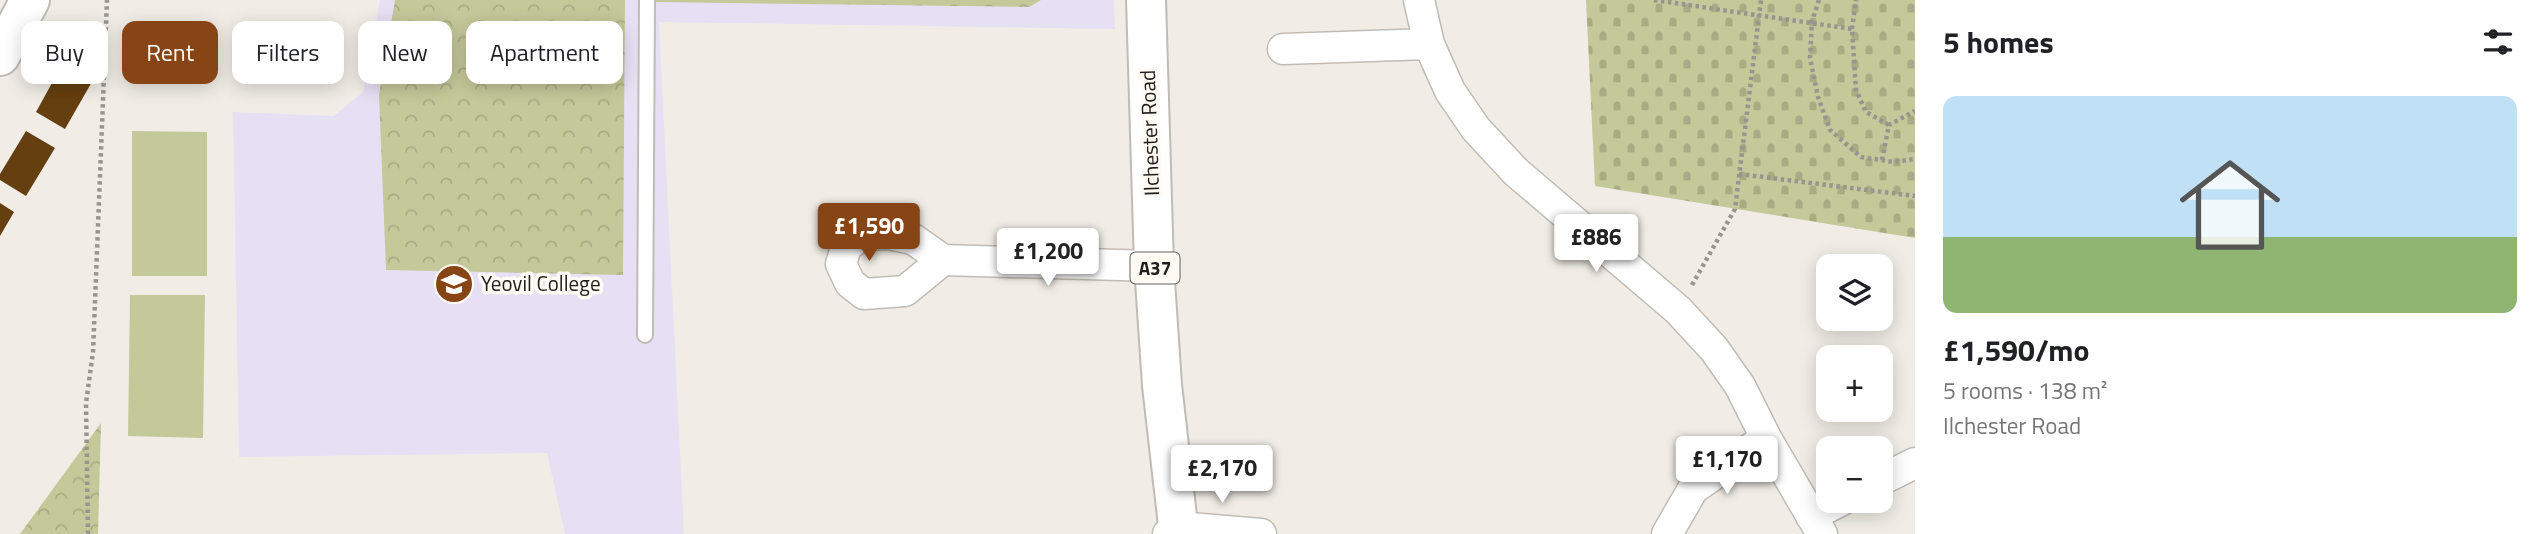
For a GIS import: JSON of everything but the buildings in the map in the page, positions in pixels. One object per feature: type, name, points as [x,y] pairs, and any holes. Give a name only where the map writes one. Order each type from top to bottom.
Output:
[{"type":"main road","points":[[0,56],[30,0]]},
{"type":"main road","name":"Ilchester Road","points":[[1146,0],[1154,266],[1175,532]]},
{"type":"street","points":[[1419,0],[1429,44],[1450,92],[1476,129],[1508,163],[1678,310],[1714,349],[1734,377],[1817,525]]},
{"type":"street","points":[[1283,49],[1429,44]]},
{"type":"street","points":[[943,260],[1154,266]]},
{"type":"street","points":[[1667,534],[1693,489],[1766,438]]},
{"type":"street","points":[[1893,474],[1915,463]]},
{"type":"street","points":[[1175,532],[1261,534]]},
{"type":"lane","points":[[645,335],[647,0]]},
{"type":"path","points":[[88,534],[86,403],[93,352],[107,0]]},
{"type":"path","points":[[1654,0],[1812,21],[1852,29]]},
{"type":"path","points":[[1678,310],[1735,209],[1760,0]]},
{"type":"path","points":[[1819,0],[1812,21],[1810,58],[1818,97],[1830,130],[1861,157],[1894,162],[1915,159]]},
{"type":"path","points":[[1856,0],[1852,29],[1856,90],[1866,112],[1889,125]]},
{"type":"path","points":[[1889,125],[1915,111]]},
{"type":"path","points":[[1882,160],[1889,125]]},
{"type":"path","points":[[1739,174],[1915,196]]},
{"type":"shaded area","name":"Yeovil College","points":[[380,0],[1114,0],[1115,29],[659,22],[684,534],[565,534],[547,453],[239,457],[233,112],[334,116],[363,92],[364,84],[452,84],[452,21],[376,21]]},
{"type":"green space","points":[[395,0],[625,0],[623,275],[386,270],[379,95],[381,84],[452,84],[452,21],[391,21]]},
{"type":"green space","points":[[656,0],[1041,0],[1029,7]]},
{"type":"green space","points":[[1586,0],[1915,0],[1915,238],[1595,186]]},
{"type":"green space","points":[[132,131],[207,132],[207,276],[132,276]]},
{"type":"green space","points":[[130,295],[205,295],[203,438],[128,436]]},
{"type":"green space","points":[[101,423],[98,534],[20,534]]},
{"type":"place","name":"Yeovil College","points":[[454,284]]}]
